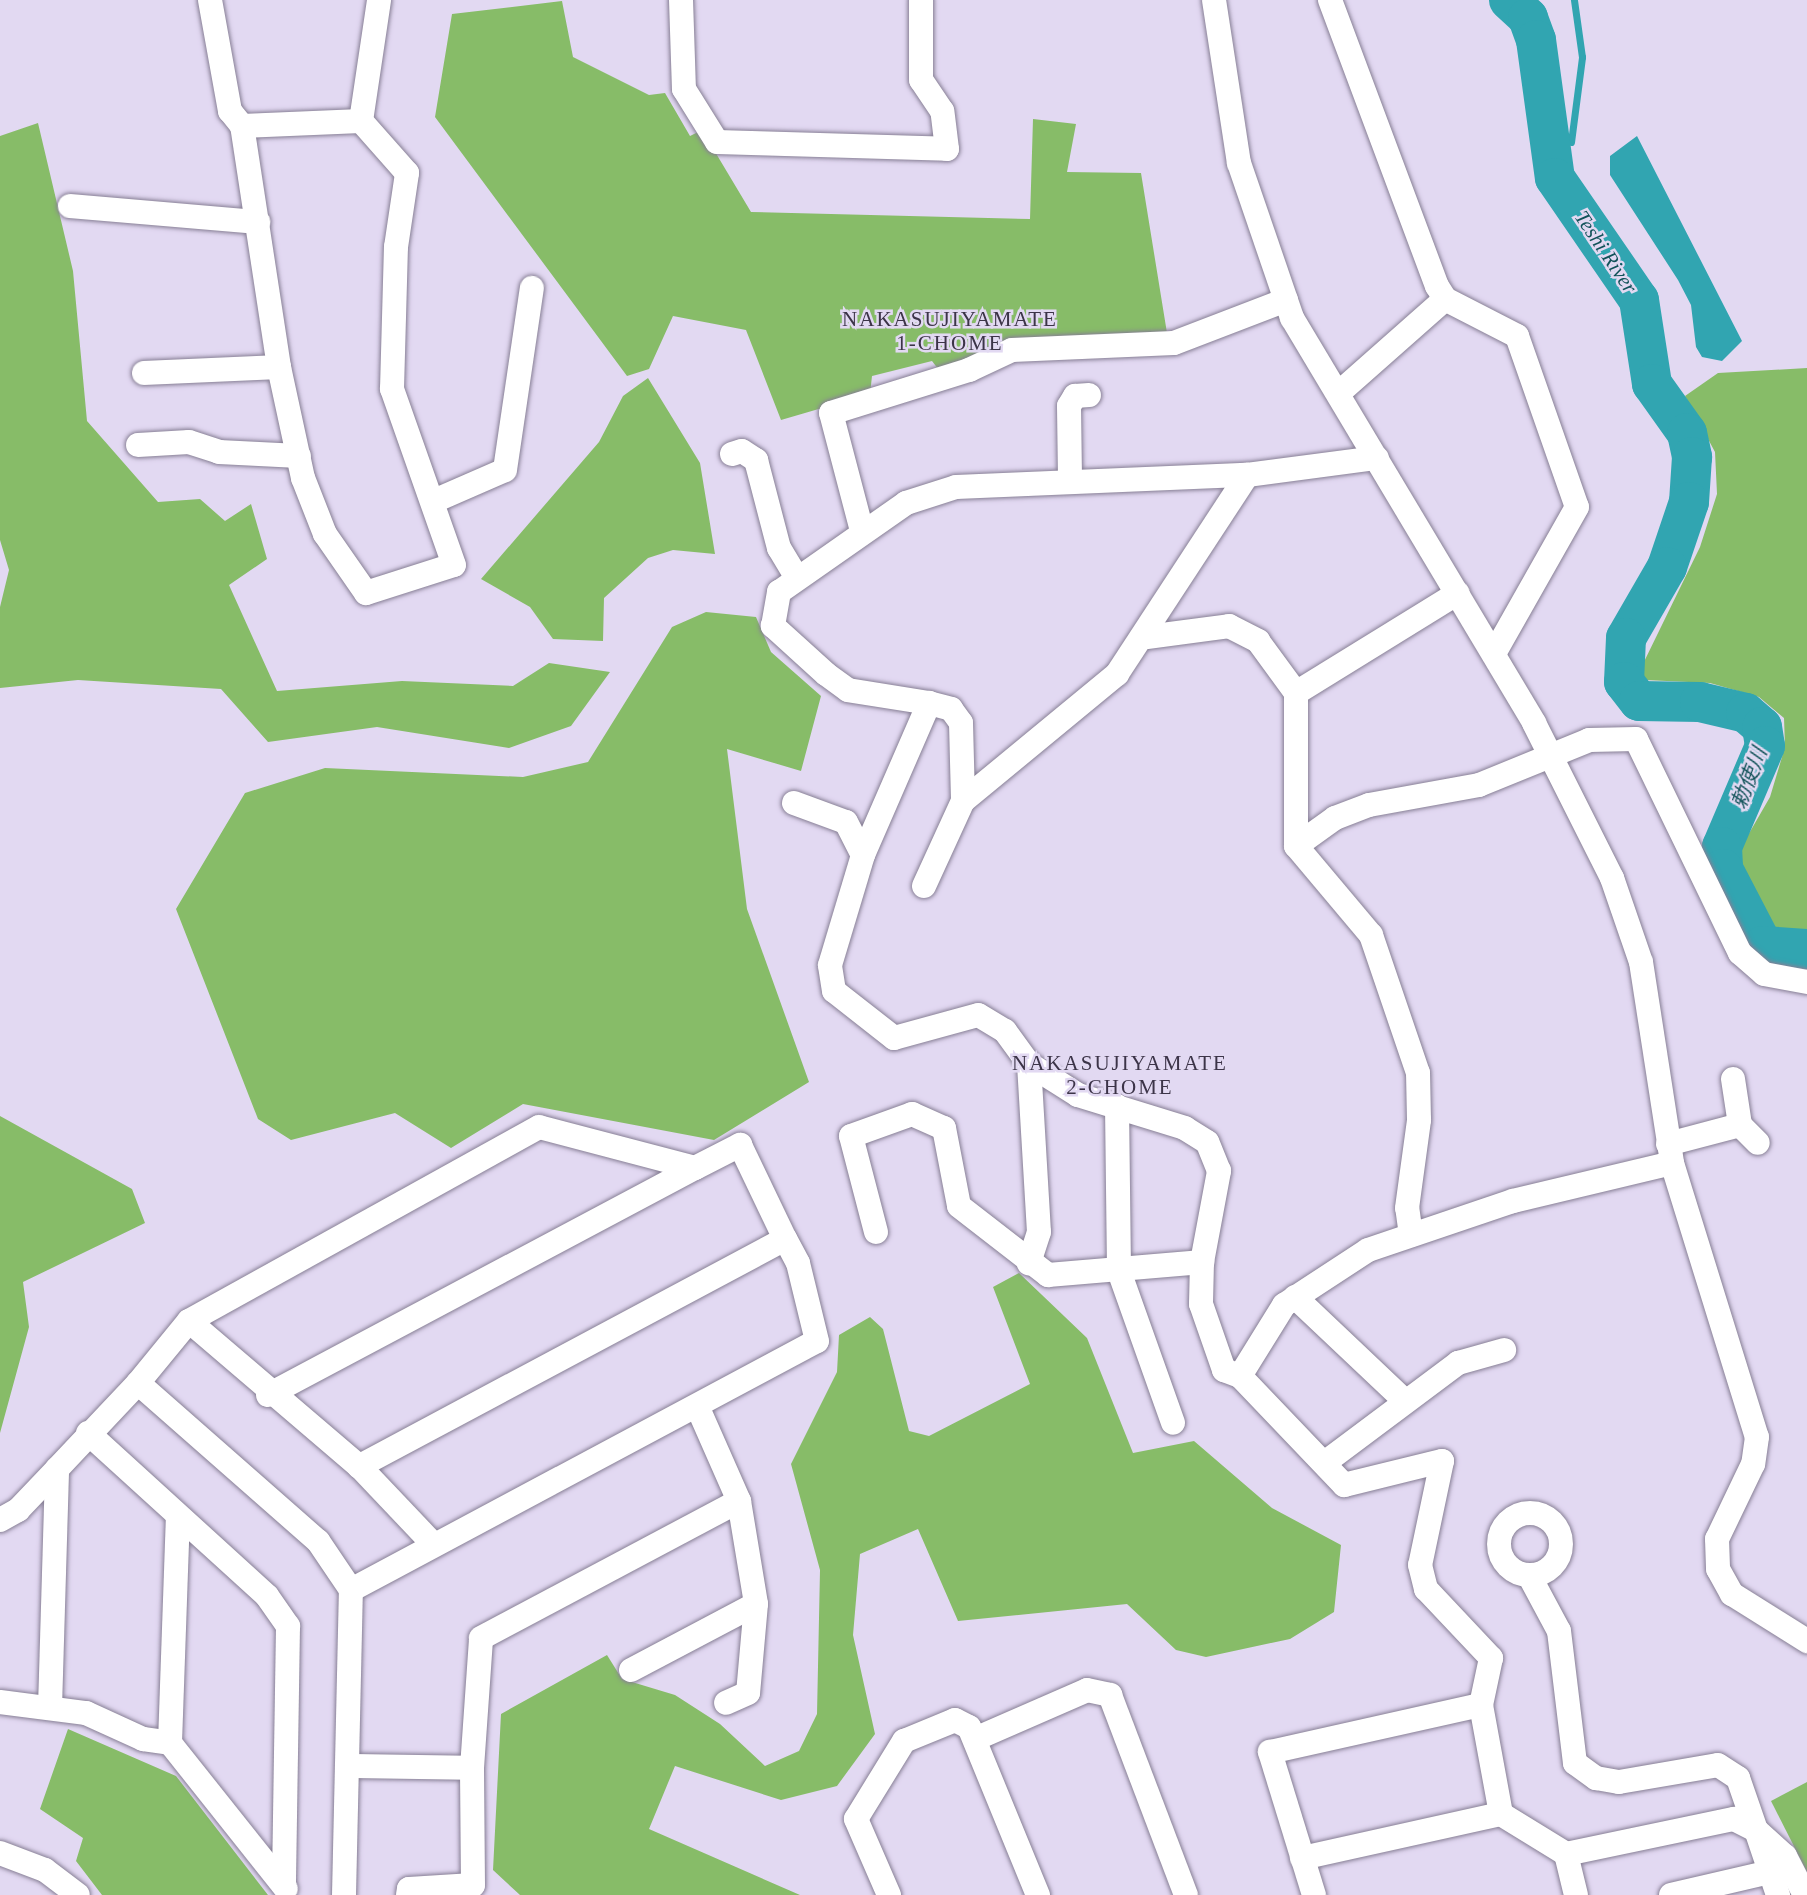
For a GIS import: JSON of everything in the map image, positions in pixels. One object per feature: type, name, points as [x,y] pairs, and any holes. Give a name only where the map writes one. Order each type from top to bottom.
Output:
[{"type":"street","points":[[210,0],[230,111],[242,126],[279,367],[299,456],[325,534],[366,593],[454,565],[435,501],[392,389],[396,247],[407,173],[361,121],[379,0]]},
{"type":"street","points":[[681,0],[684,89],[718,142],[947,149],[942,111],[921,80],[920,0]]},
{"type":"street","points":[[1213,0],[1239,163],[1286,300],[1494,654],[1552,757],[1612,878],[1641,962],[1670,1154],[1757,1437],[1753,1464],[1717,1539],[1718,1569],[1732,1594],[1807,1641]]},
{"type":"street","points":[[1330,0],[1445,299],[1517,336],[1577,507],[1494,654]]},
{"type":"street","points":[[242,126],[361,121]]},
{"type":"street","points":[[70,206],[258,222]]},
{"type":"street","points":[[435,501],[505,470],[532,288]]},
{"type":"street","points":[[1341,391],[1445,299]]},
{"type":"street","points":[[862,531],[831,413],[959,374],[1013,350],[1174,343],[1286,300]]},
{"type":"street","points":[[144,373],[279,367]]},
{"type":"street","points":[[1070,478],[1069,406],[1075,396],[1089,395]]},
{"type":"street","points":[[138,446],[189,442],[219,452],[299,456]]},
{"type":"street","points":[[732,454],[742,451],[756,460],[779,548],[797,578]]},
{"type":"street","points":[[923,886],[962,801],[961,723],[951,709],[848,690],[778,632],[772,607],[797,578],[906,503],[956,487],[1070,478],[1247,475],[1377,458]]},
{"type":"street","points":[[962,801],[1083,707],[1147,636],[1247,475]]},
{"type":"street","points":[[1296,693],[1458,593]]},
{"type":"street","points":[[1147,636],[1229,626],[1258,641],[1296,693],[1296,846],[1371,935],[1418,1073],[1419,1120],[1408,1197],[1411,1235]]},
{"type":"street","points":[[929,703],[863,855],[831,965],[834,991],[894,1038],[978,1015],[990,1020],[1029,1064],[1078,1095],[1185,1128],[1217,1156],[1215,1207],[1202,1262],[1201,1304],[1224,1370],[1240,1376],[1327,1461],[1344,1485],[1355,1487],[1442,1461],[1420,1565],[1426,1590],[1491,1658],[1481,1705],[1501,1814]]},
{"type":"street","points":[[1296,846],[1346,814],[1479,785],[1589,740],[1636,739],[1740,953],[1764,974],[1807,982]]},
{"type":"street","points":[[794,803],[846,822],[863,855]]},
{"type":"street","points":[[1029,1064],[1040,1232],[1029,1263]]},
{"type":"street","points":[[1733,1079],[1740,1125],[1758,1143]]},
{"type":"street","points":[[1117,1106],[1119,1272],[1173,1423]]},
{"type":"street","points":[[876,1232],[851,1136],[912,1114],[944,1128],[959,1206],[1029,1263],[1048,1275],[1119,1272],[1202,1262]]},
{"type":"street","points":[[1240,1376],[1279,1311],[1295,1297],[1368,1250],[1513,1201],[1670,1154],[1740,1125]]},
{"type":"street","points":[[0,1520],[18,1510],[57,1469],[88,1433],[138,1383],[189,1321],[539,1126],[695,1168]]},
{"type":"street","points":[[268,1395],[740,1145],[798,1263],[817,1341],[698,1408],[433,1544],[351,1590]]},
{"type":"street","points":[[359,1466],[785,1239]]},
{"type":"street","points":[[1295,1297],[1404,1398]]},
{"type":"street","points":[[189,1321],[268,1395],[359,1466],[433,1544]]},
{"type":"street","points":[[1327,1461],[1404,1398],[1458,1363],[1504,1350]]},
{"type":"street","points":[[138,1383],[318,1541],[351,1590],[344,1895]]},
{"type":"street","points":[[698,1408],[739,1501],[756,1604],[748,1693],[726,1703]]},
{"type":"street","points":[[88,1433],[267,1596],[288,1626],[287,1889]]},
{"type":"street","points":[[50,1707],[57,1469]]},
{"type":"street","points":[[408,1895],[409,1889],[479,1890],[472,1768],[481,1638],[739,1501]]},
{"type":"street","points":[[170,1743],[178,1517]]},
{"type":"street","points":[[1530,1577],[1559,1631],[1575,1763],[1596,1778],[1619,1782],[1718,1765],[1738,1778],[1778,1895]]},
{"type":"street","points":[[631,1670],[756,1604]]},
{"type":"street","points":[[975,1739],[1087,1690],[1110,1695],[1186,1895]]},
{"type":"street","points":[[0,1702],[50,1707],[170,1743],[287,1889]]},
{"type":"street","points":[[1314,1895],[1270,1752],[1481,1705]]},
{"type":"street","points":[[889,1895],[856,1819],[904,1741],[955,1720],[975,1739],[1038,1895]]},
{"type":"street","points":[[349,1766],[472,1768]]},
{"type":"street","points":[[1302,1858],[1501,1814],[1566,1854],[1734,1819],[1756,1830],[1785,1856],[1805,1895]]},
{"type":"street","points":[[0,1853],[45,1870],[78,1895]]},
{"type":"street","points":[[1566,1854],[1576,1895]]},
{"type":"street","points":[[1671,1895],[1770,1872]]},
{"type":"green space","points":[[562,1],[573,57],[649,95],[665,93],[690,136],[702,130],[751,212],[1030,219],[1033,119],[1076,124],[1067,172],[1141,173],[1167,333],[942,374],[932,361],[872,376],[870,394],[781,420],[746,330],[673,316],[649,369],[627,376],[435,117],[452,14]]},
{"type":"green space","points":[[38,123],[73,271],[87,421],[158,502],[200,499],[225,521],[251,504],[267,559],[229,585],[277,691],[402,681],[513,686],[549,663],[610,672],[571,726],[509,748],[377,727],[268,742],[221,689],[78,680],[0,688],[0,607],[9,570],[0,540],[0,136]]},
{"type":"green space","points":[[1807,368],[1807,937],[1792,939],[1767,928],[1740,880],[1736,856],[1770,797],[1785,747],[1784,718],[1759,697],[1710,683],[1645,680],[1639,672],[1700,547],[1717,494],[1715,452],[1685,396],[1718,373]]},
{"type":"green space","points":[[648,378],[700,463],[715,554],[673,550],[648,558],[604,598],[603,641],[553,639],[530,607],[481,579],[599,442],[623,396]]},
{"type":"green space","points":[[706,612],[756,617],[771,652],[821,696],[801,771],[727,749],[747,909],[809,1082],[714,1140],[523,1104],[451,1148],[395,1113],[291,1140],[258,1119],[176,909],[245,793],[325,768],[523,777],[588,762],[672,627]]},
{"type":"green space","points":[[0,1116],[132,1189],[145,1223],[23,1282],[29,1327],[0,1433]]},
{"type":"green space","points":[[1019,1273],[1087,1338],[1133,1453],[1194,1441],[1272,1508],[1341,1545],[1334,1612],[1290,1639],[1206,1657],[1176,1650],[1127,1604],[958,1621],[918,1529],[860,1554],[853,1635],[875,1734],[837,1786],[781,1800],[675,1766],[649,1829],[800,1895],[520,1895],[493,1870],[501,1714],[607,1655],[622,1679],[675,1695],[720,1724],[765,1766],[799,1751],[817,1714],[820,1570],[791,1464],[837,1372],[839,1335],[870,1317],[883,1329],[909,1431],[929,1436],[1030,1384],[993,1287]]},
{"type":"green space","points":[[68,1729],[176,1776],[268,1895],[102,1895],[76,1861],[83,1838],[40,1809]]},
{"type":"green space","points":[[1807,1782],[1807,1872],[1771,1801]]},
{"type":"water","points":[[1637,136],[1742,341],[1722,361],[1702,357],[1696,347],[1691,305],[1678,280],[1610,175],[1610,156]]},
{"type":"waterway","name":"Teshi River","points":[[1509,0],[1528,18],[1536,40],[1555,178],[1639,300],[1652,384],[1687,433],[1692,457],[1689,502],[1667,567],[1626,638],[1624,682],[1639,701],[1700,702],[1746,713],[1762,727],[1765,746],[1722,847],[1723,869],[1763,946],[1807,949]]},
{"type":"waterway","points":[[1571,142],[1582,57],[1574,0]]},
{"type":"district","name":"NAKASUJIYAMATE 1-CHOME","points":[[950,331]]},
{"type":"district","name":"NAKASUJIYAMATE 2-CHOME","points":[[1120,1075]]},
{"type":"water label","name":"勅使川","points":[[1749,778]]}]
